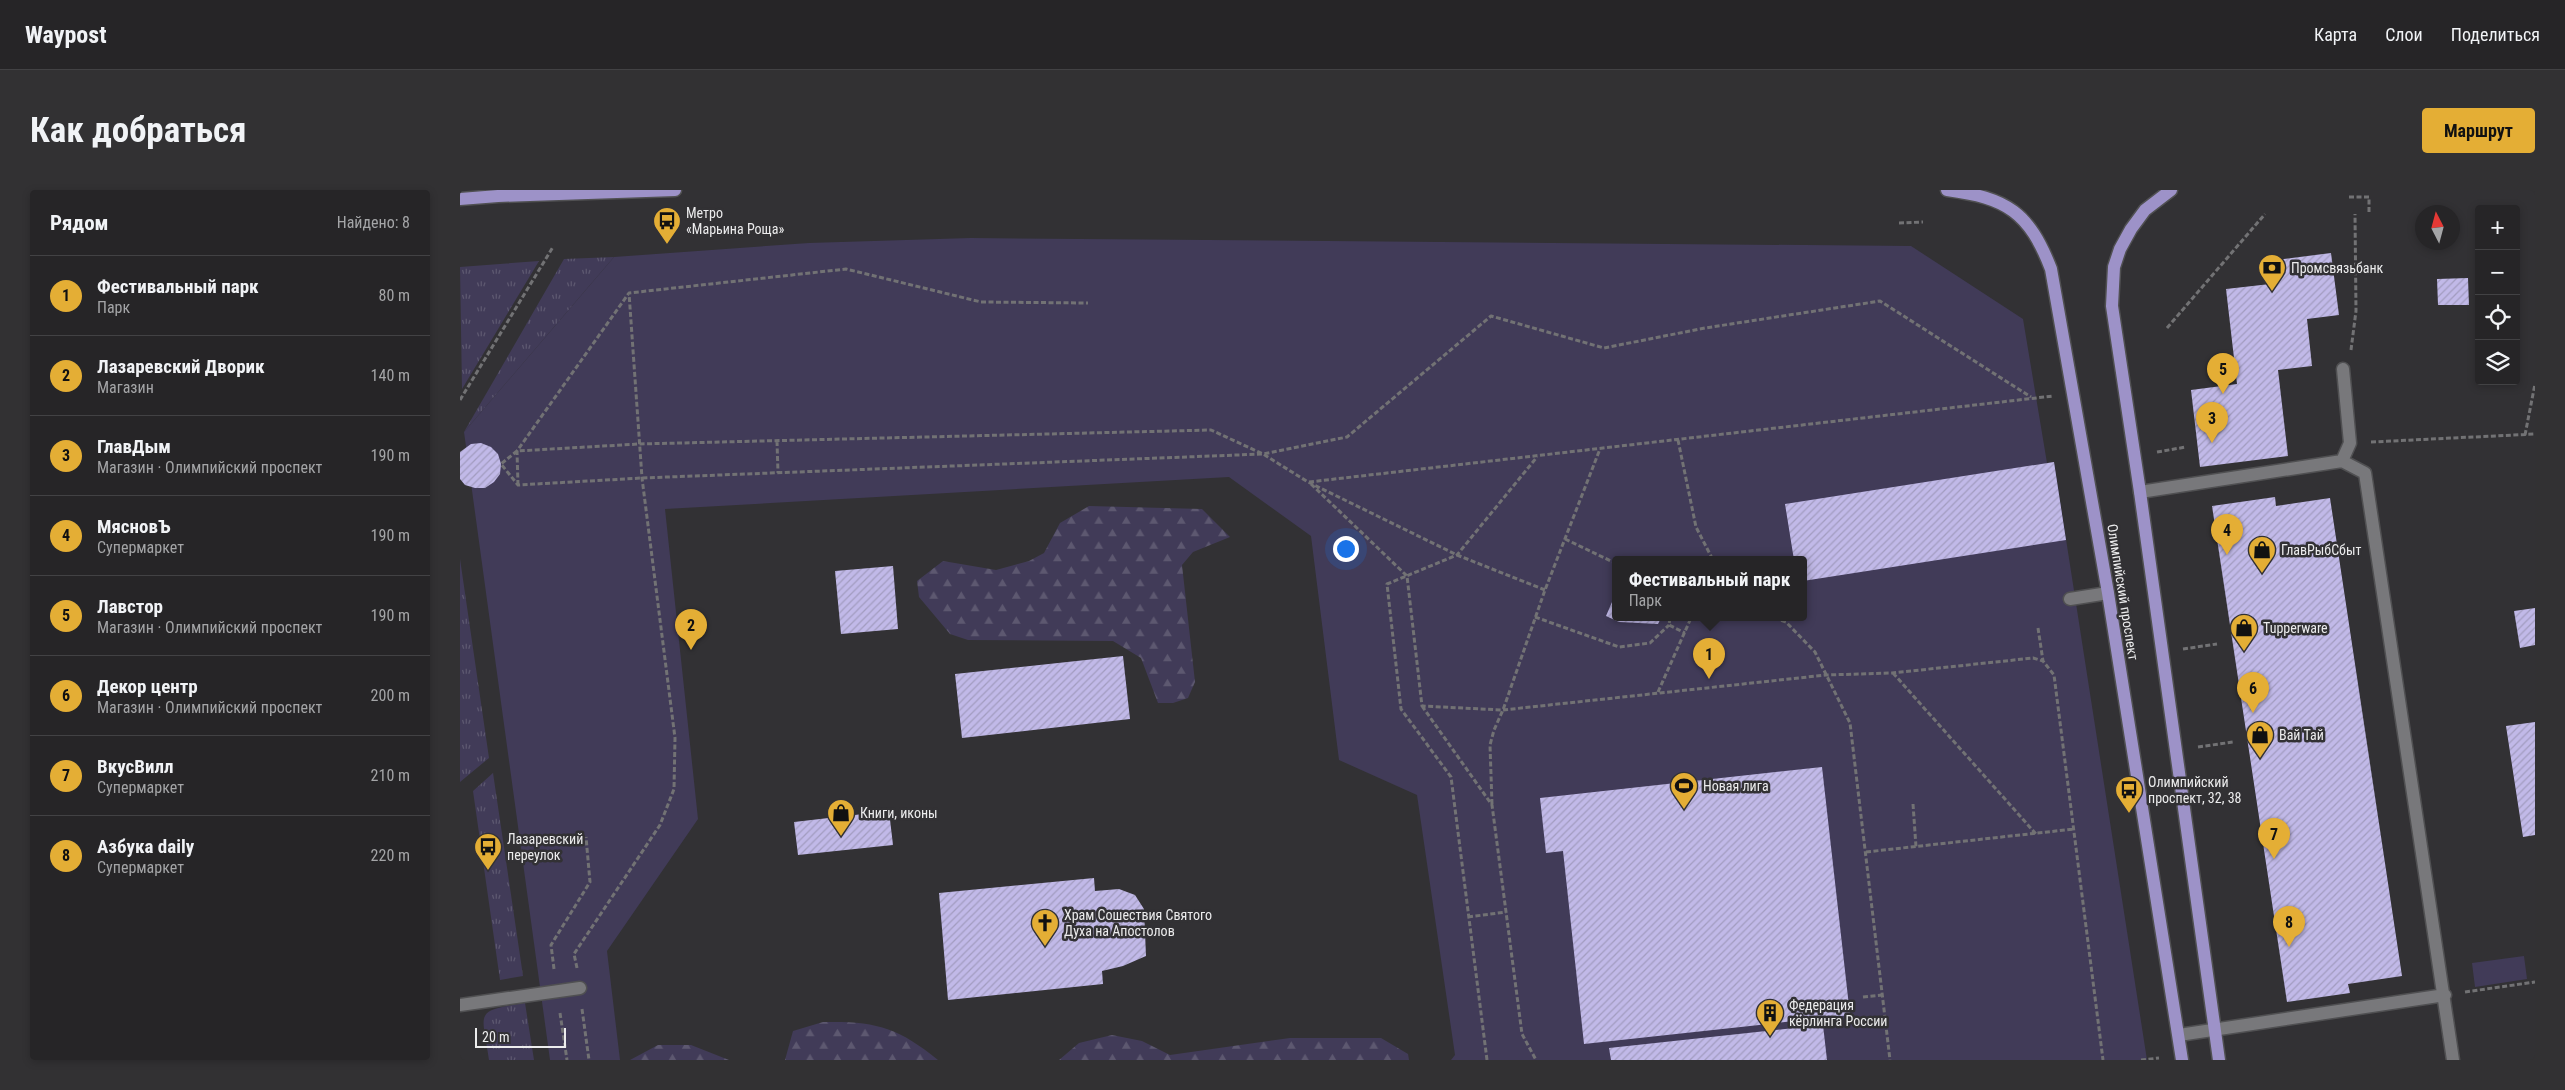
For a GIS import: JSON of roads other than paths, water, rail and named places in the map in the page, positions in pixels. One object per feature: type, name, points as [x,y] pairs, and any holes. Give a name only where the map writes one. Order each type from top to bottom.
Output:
[{"type":"main road","points":[[460,190],[498,196]]},
{"type":"main road","points":[[460,199],[675,190]]},
{"type":"main road","name":"Олимпийский проспект","points":[[1947,190],[1972,194],[2002,204],[2018,213],[2030,226],[2042,246],[2050,269],[2060,315],[2108,593],[2182,1060]]},
{"type":"main road","points":[[2171,190],[2145,210],[2131,228],[2114,267],[2111,286],[2112,306],[2140,492],[2219,1060]]},
{"type":"lane","points":[[2342,461],[2350,443],[2344,369]]},
{"type":"lane","points":[[2140,492],[2342,461],[2365,473],[2445,996],[2453,1060]]},
{"type":"lane","points":[[2070,599],[2108,593]]},
{"type":"lane","points":[[460,1005],[580,988]]},
{"type":"lane","points":[[2179,1035],[2445,996]]},
{"type":"place","name":"Метро «Марьина Роща»","points":[[667,245]]},
{"type":"place","name":"Промсвязьбанк","points":[[2272,292]]},
{"type":"place","name":"Лавстор","points":[[2223,394]]},
{"type":"place","name":"ГлавДым","points":[[2212,443]]},
{"type":"place","name":"МясновЪ","points":[[2227,555]]},
{"type":"place","name":"ГлавРыбСбыт","points":[[2262,574]]},
{"type":"place","name":"Лазаревский Дворик","points":[[691,650]]},
{"type":"place","name":"Tupperware","points":[[2244,652]]},
{"type":"place","name":"Фестивальный парк","points":[[1709,679]]},
{"type":"place","name":"Декор центр","points":[[2253,713]]},
{"type":"place","name":"Вай Тай","points":[[2260,759]]},
{"type":"place","name":"Новая лига","points":[[1684,810]]},
{"type":"place","name":"Олимпийский проспект, 32, 38","points":[[2129,814]]},
{"type":"place","name":"Книги, иконы","points":[[841,837]]},
{"type":"place","name":"ВкусВилл","points":[[2274,859]]},
{"type":"place","name":"Лазаревский переулок","points":[[488,871]]},
{"type":"place","name":"Храм Сошествия Святого Духа на Апостолов","points":[[1045,947]]},
{"type":"place","name":"Азбука daily","points":[[2289,947]]},
{"type":"place","name":"Федерация кёрлинга России","points":[[1770,1037]]}]
